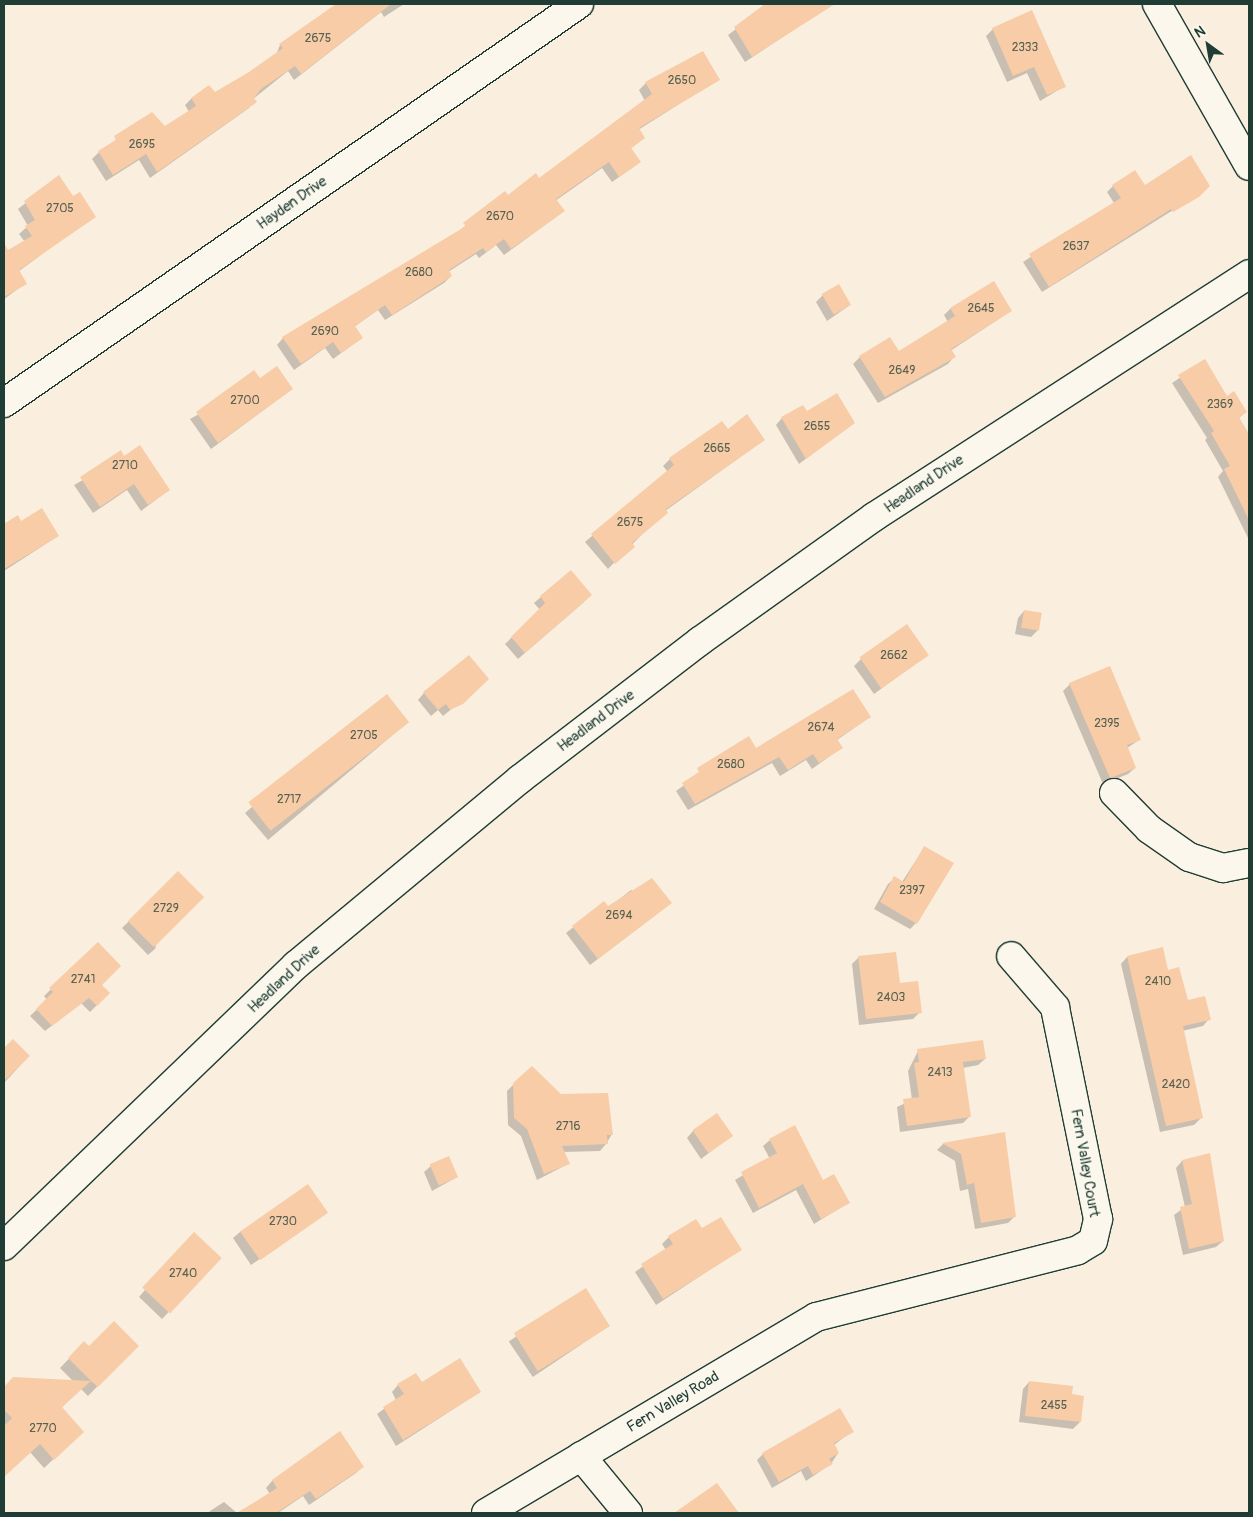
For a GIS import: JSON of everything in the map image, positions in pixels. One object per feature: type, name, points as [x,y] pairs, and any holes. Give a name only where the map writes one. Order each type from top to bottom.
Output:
[{"type":"street","name":"Hayden Drive","points":[[4,402],[579,4]]},
{"type":"street","points":[[1157,4],[1249,166]]},
{"type":"street","name":"Headland Drive","points":[[4,1246],[296,966],[520,779],[700,642],[874,517],[1249,274]]},
{"type":"street","points":[[1114,793],[1149,829],[1189,857],[1223,868],[1249,863]]},
{"type":"street","name":"Fern Valley Court","points":[[866,1304],[1078,1250],[1093,1240],[1098,1218],[1055,1007],[1011,956]]},
{"type":"street","name":"Fern Valley Road","points":[[486,1513],[816,1317],[866,1304]]},
{"type":"street","points":[[581,1456],[628,1513]]},
{"type":"building","points":[[336,4],[391,4],[301,74],[295,66],[261,89],[254,98],[257,102],[157,172],[146,154],[113,175],[98,151],[116,140],[114,136],[152,112],[165,126],[196,106],[191,98],[209,85],[215,92],[249,72],[283,48],[279,44]]},
{"type":"building","points":[[765,4],[835,4],[752,57],[734,27]]},
{"type":"building","points":[[1032,10],[1066,87],[1047,95],[1034,67],[1013,76],[992,28]]},
{"type":"building","points":[[703,51],[720,80],[639,128],[645,138],[631,148],[641,162],[619,177],[609,162],[556,199],[565,211],[511,249],[504,239],[486,252],[483,248],[449,270],[452,276],[392,315],[385,305],[355,326],[363,338],[341,353],[333,342],[301,364],[282,337],[466,226],[463,223],[505,191],[508,195],[536,173],[539,178],[652,94],[645,82]]},
{"type":"building","points":[[1191,155],[1210,186],[1199,197],[1173,212],[1171,209],[1049,287],[1029,254],[1121,198],[1112,185],[1135,170],[1145,185]]},
{"type":"building","points":[[59,175],[73,196],[80,192],[96,217],[19,270],[27,284],[4,297],[4,243],[8,250],[32,236],[25,226],[35,220],[24,201]]},
{"type":"building","points":[[994,281],[1012,311],[951,349],[956,357],[885,397],[859,356],[890,337],[899,351],[955,316],[950,308]]},
{"type":"building","points":[[839,284],[851,305],[834,315],[822,294]]},
{"type":"building","points":[[1205,359],[1227,396],[1234,391],[1247,412],[1239,417],[1249,434],[1249,520],[1224,469],[1230,466],[1211,433],[1214,431],[1178,375]]},
{"type":"building","points":[[277,366],[293,389],[218,443],[196,412],[254,370],[260,378]]},
{"type":"building","points":[[837,393],[855,423],[806,459],[781,417],[803,405],[807,411]]},
{"type":"building","points":[[747,414],[765,440],[666,509],[668,513],[632,543],[635,547],[615,564],[591,534],[674,465],[669,458],[722,421],[728,429]]},
{"type":"building","points":[[140,445],[170,490],[148,505],[134,484],[100,507],[80,477],[121,450],[124,456]]},
{"type":"building","points":[[42,508],[59,536],[4,569],[4,524],[18,515],[21,521]]},
{"type":"building","points":[[571,570],[592,595],[525,653],[511,637],[545,603],[540,596]]},
{"type":"building","points":[[1024,610],[1042,613],[1039,631],[1021,628]]},
{"type":"building","points":[[907,624],[929,655],[881,688],[859,657]]},
{"type":"building","points":[[469,655],[489,679],[463,704],[450,710],[446,704],[438,710],[423,692]]},
{"type":"building","points":[[1110,666],[1141,740],[1127,745],[1136,768],[1110,778],[1069,683]]},
{"type":"building","points":[[853,689],[871,717],[837,739],[843,748],[819,763],[813,754],[788,770],[779,757],[695,804],[682,783],[699,772],[697,768],[749,736],[756,748]]},
{"type":"building","points":[[387,694],[409,722],[270,831],[248,802]]},
{"type":"building","points":[[924,846],[954,863],[917,924],[880,902],[894,876],[904,882]]},
{"type":"building","points":[[178,871],[204,897],[154,947],[128,921]]},
{"type":"building","points":[[652,878],[672,903],[598,959],[572,926],[604,901],[608,906]]},
{"type":"building","points":[[98,942],[121,966],[102,985],[110,993],[97,1006],[89,998],[52,1026],[36,1009],[53,992],[49,988]]},
{"type":"building","points":[[1163,947],[1168,970],[1179,967],[1188,1000],[1205,996],[1211,1020],[1183,1026],[1203,1118],[1166,1126],[1127,956]]},
{"type":"building","points":[[896,952],[900,983],[918,981],[922,1013],[866,1019],[858,956]]},
{"type":"building","points":[[13,1039],[30,1056],[4,1081],[4,1048]]},
{"type":"building","points":[[983,1040],[986,1059],[963,1062],[971,1117],[907,1126],[903,1099],[919,1097],[914,1063],[919,1062],[917,1049]]},
{"type":"building","points":[[532,1066],[561,1094],[608,1093],[613,1135],[607,1135],[608,1144],[562,1146],[570,1164],[544,1174],[527,1129],[514,1118],[513,1083]]},
{"type":"building","points":[[717,1113],[733,1136],[708,1153],[692,1130]]},
{"type":"building","points":[[795,1125],[823,1180],[834,1174],[850,1203],[821,1219],[803,1184],[759,1208],[741,1172],[777,1153],[769,1139]]},
{"type":"building","points":[[1005,1132],[1016,1217],[981,1223],[974,1183],[967,1185],[961,1154],[942,1143]]},
{"type":"building","points":[[1210,1153],[1224,1241],[1189,1249],[1180,1207],[1192,1204],[1182,1160]]},
{"type":"building","points":[[449,1156],[458,1177],[439,1185],[430,1164]]},
{"type":"building","points":[[308,1184],[328,1213],[260,1260],[240,1232]]},
{"type":"building","points":[[721,1217],[742,1250],[663,1299],[641,1264],[673,1244],[668,1236],[696,1219],[702,1228]]},
{"type":"building","points":[[194,1232],[222,1258],[170,1313],[142,1288]]},
{"type":"building","points":[[586,1288],[610,1326],[538,1371],[514,1333]]},
{"type":"building","points":[[114,1321],[139,1346],[98,1387],[68,1358],[84,1341],[89,1346]]},
{"type":"building","points":[[460,1358],[481,1392],[403,1440],[383,1407],[404,1394],[397,1384],[416,1373],[422,1382]]},
{"type":"building","points":[[13,1377],[91,1381],[62,1407],[84,1432],[54,1460],[40,1444],[4,1477],[4,1426],[12,1418],[4,1410],[4,1387]]},
{"type":"building","points":[[1029,1381],[1073,1386],[1072,1394],[1084,1396],[1081,1422],[1025,1416]]},
{"type":"building","points":[[840,1408],[854,1432],[834,1443],[839,1453],[829,1459],[833,1464],[813,1475],[808,1466],[779,1482],[762,1453]]},
{"type":"building","points":[[340,1431],[364,1467],[316,1499],[310,1491],[276,1513],[237,1513],[277,1488],[272,1480]]},
{"type":"building","points":[[717,1483],[739,1513],[674,1513]]}]
